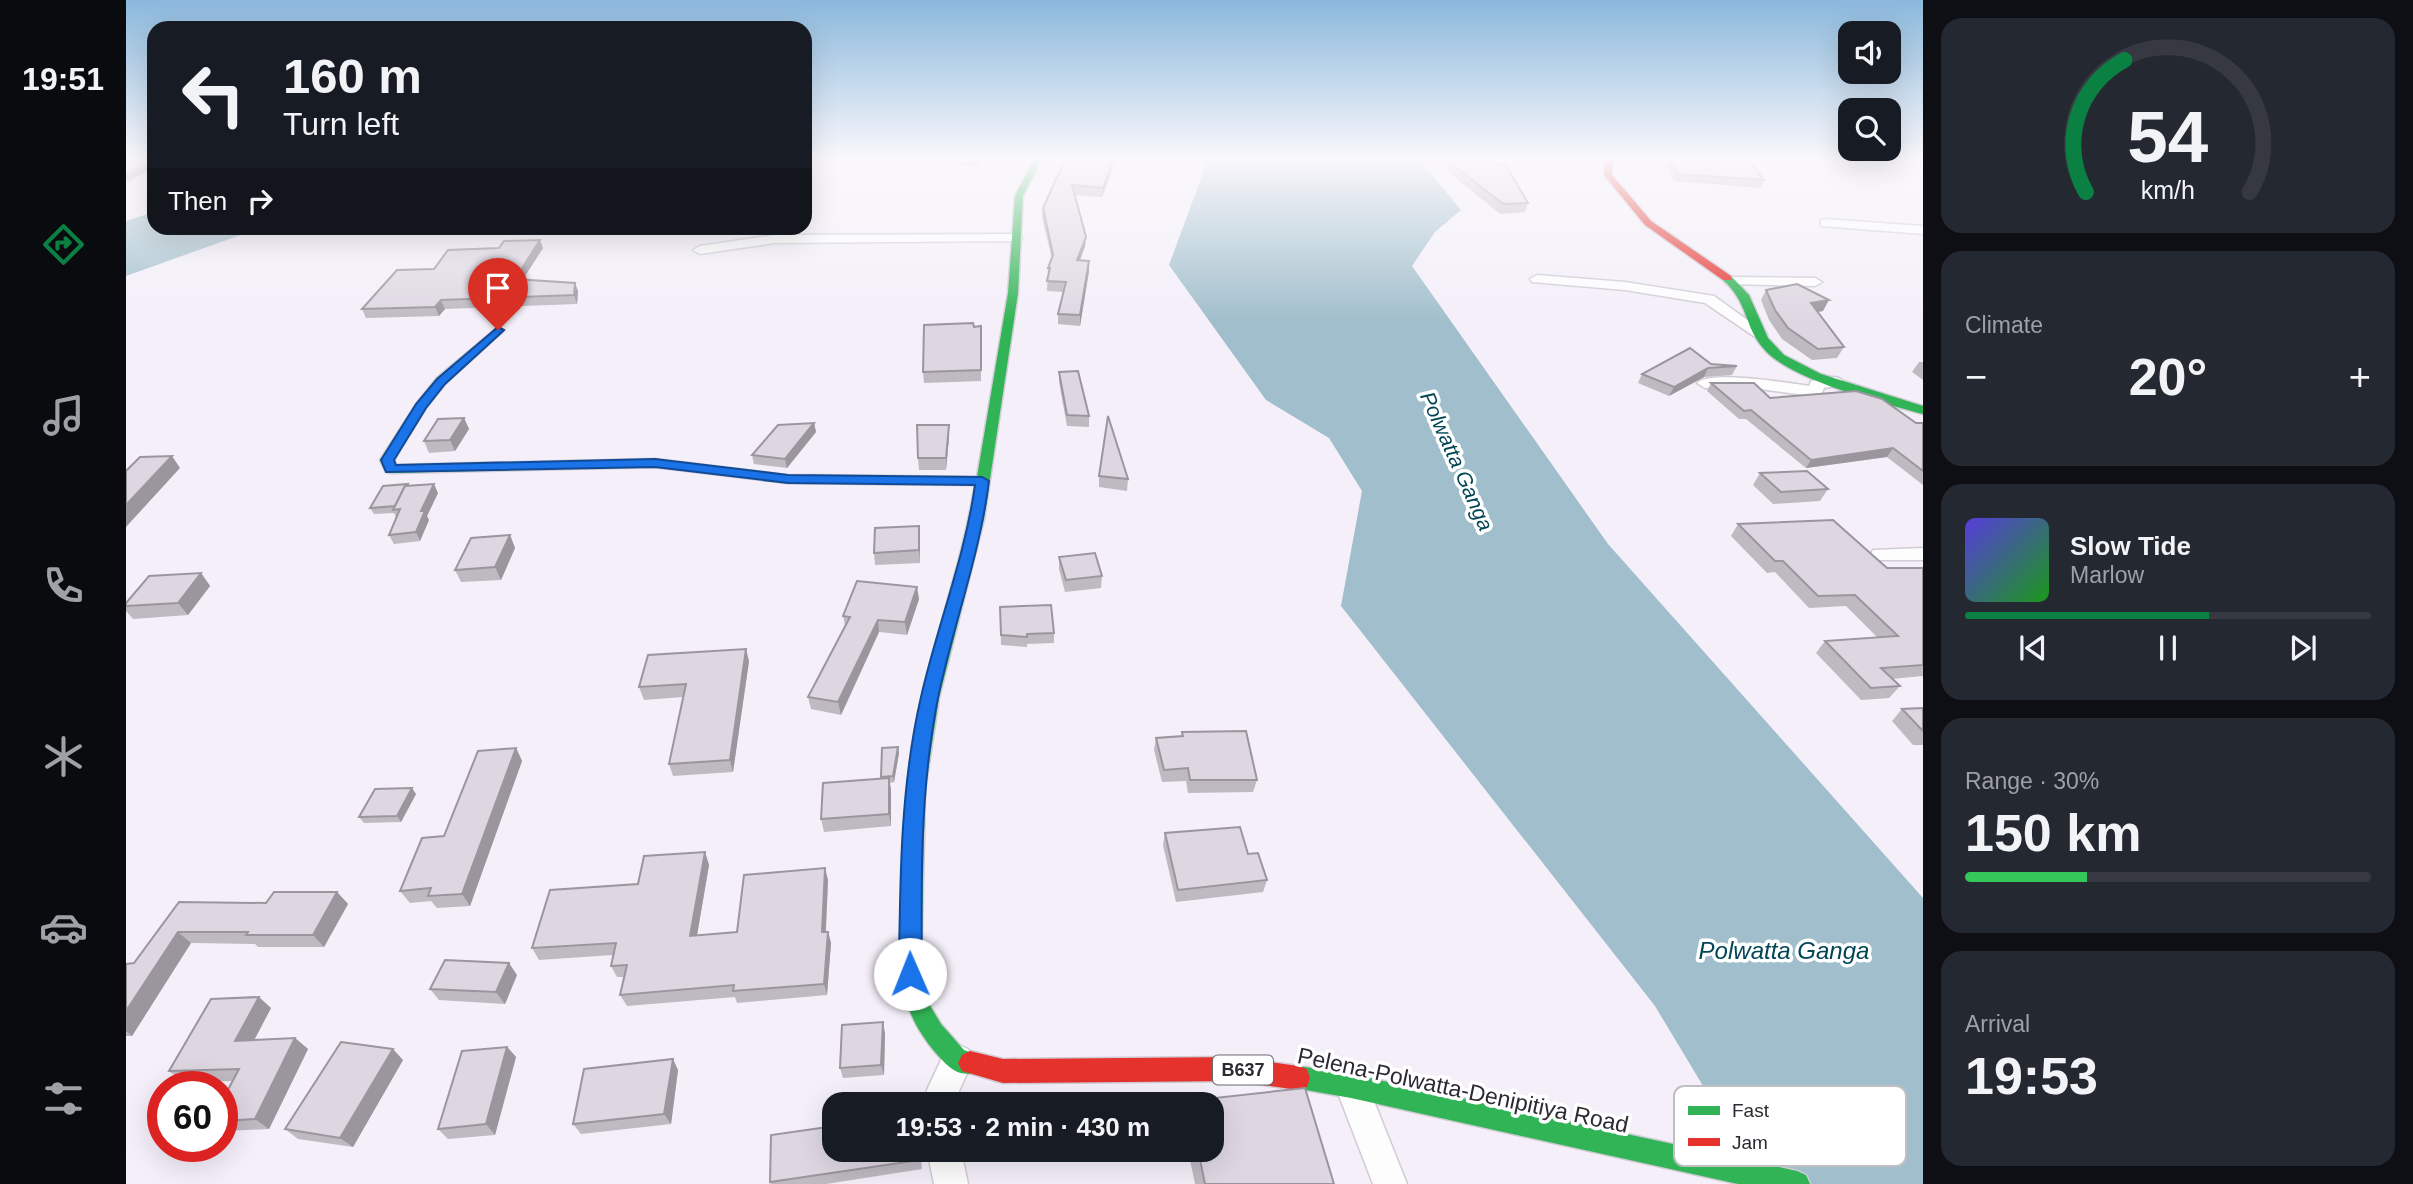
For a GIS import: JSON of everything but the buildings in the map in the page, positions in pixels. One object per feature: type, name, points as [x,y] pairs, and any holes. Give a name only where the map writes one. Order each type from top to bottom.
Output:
[{"type":"main road","points":[[957,1060],[933,1032],[919,1008],[910,974],[915,790],[930,698],[977,519],[1013,293],[1017,212]]},
{"type":"main road","points":[[1639,212],[1648,223],[1731,281],[1751,304],[1760,334],[1769,349],[1797,367],[1923,410]]},
{"type":"main road","points":[[498,330],[441,381],[387,460],[391,469],[655,463],[788,479],[982,481]]},
{"type":"main road","name":"Pelena-Polwatta-Denipitiya Road","points":[[957,1060],[1003,1071],[1235,1069],[1351,1086],[1674,1157]]},
{"type":"main road","name":"Pelena-Polwatta-Denipitiya Road","points":[[1715,1166],[1797,1184]]},
{"type":"street","points":[[1825,223],[1923,230]]},
{"type":"street","points":[[812,234],[1016,238]]},
{"type":"street","points":[[700,250],[764,235]]},
{"type":"street","points":[[1537,279],[1625,286],[1709,299],[1760,334]]},
{"type":"street","points":[[1731,281],[1815,282]]},
{"type":"street","points":[[1705,383],[1752,383],[1812,391],[1816,390],[1817,384],[1835,382]]},
{"type":"street","points":[[1880,555],[1923,554]]},
{"type":"street","points":[[943,1092],[957,1060]]},
{"type":"street","points":[[1351,1086],[1390,1184]]},
{"type":"street","points":[[946,1162],[951,1184]]},
{"type":"water","name":"Polwatta Ganga","points":[[1189,212],[1458,212],[1435,232],[1412,266],[1608,544],[1923,898],[1923,1184],[1762,1184],[1751,1166],[1906,1166],[1906,1086],[1703,1086],[1655,1006],[1341,606],[1362,491],[1329,438],[1266,400],[1169,265]]},
{"type":"water","points":[[147,214],[147,235],[240,235],[126,276],[126,221]]},
{"type":"traffic: fast","points":[[970,1063],[957,1060],[933,1032],[919,1008],[910,974],[915,790],[930,698],[977,519],[1013,293],[1018,212]]},
{"type":"traffic: fast","points":[[1727,278],[1744,295],[1762,338],[1780,357],[1817,376],[1923,410]]},
{"type":"traffic: fast","points":[[498,330],[441,381],[421,406],[387,460],[391,469],[655,463],[787,479],[983,481]]},
{"type":"traffic: fast","points":[[1298,1078],[1351,1086],[1674,1157]]},
{"type":"traffic: fast","points":[[1715,1166],[1797,1184]]},
{"type":"traffic: jam","points":[[1639,212],[1648,223],[1727,278]]},
{"type":"traffic: jam","points":[[970,1063],[1003,1071],[1235,1069],[1298,1078]]},
{"type":"route","points":[[498,330],[441,381],[387,460],[391,469],[655,463],[788,479],[982,481],[977,519],[930,698],[915,790],[910,974]]}]
